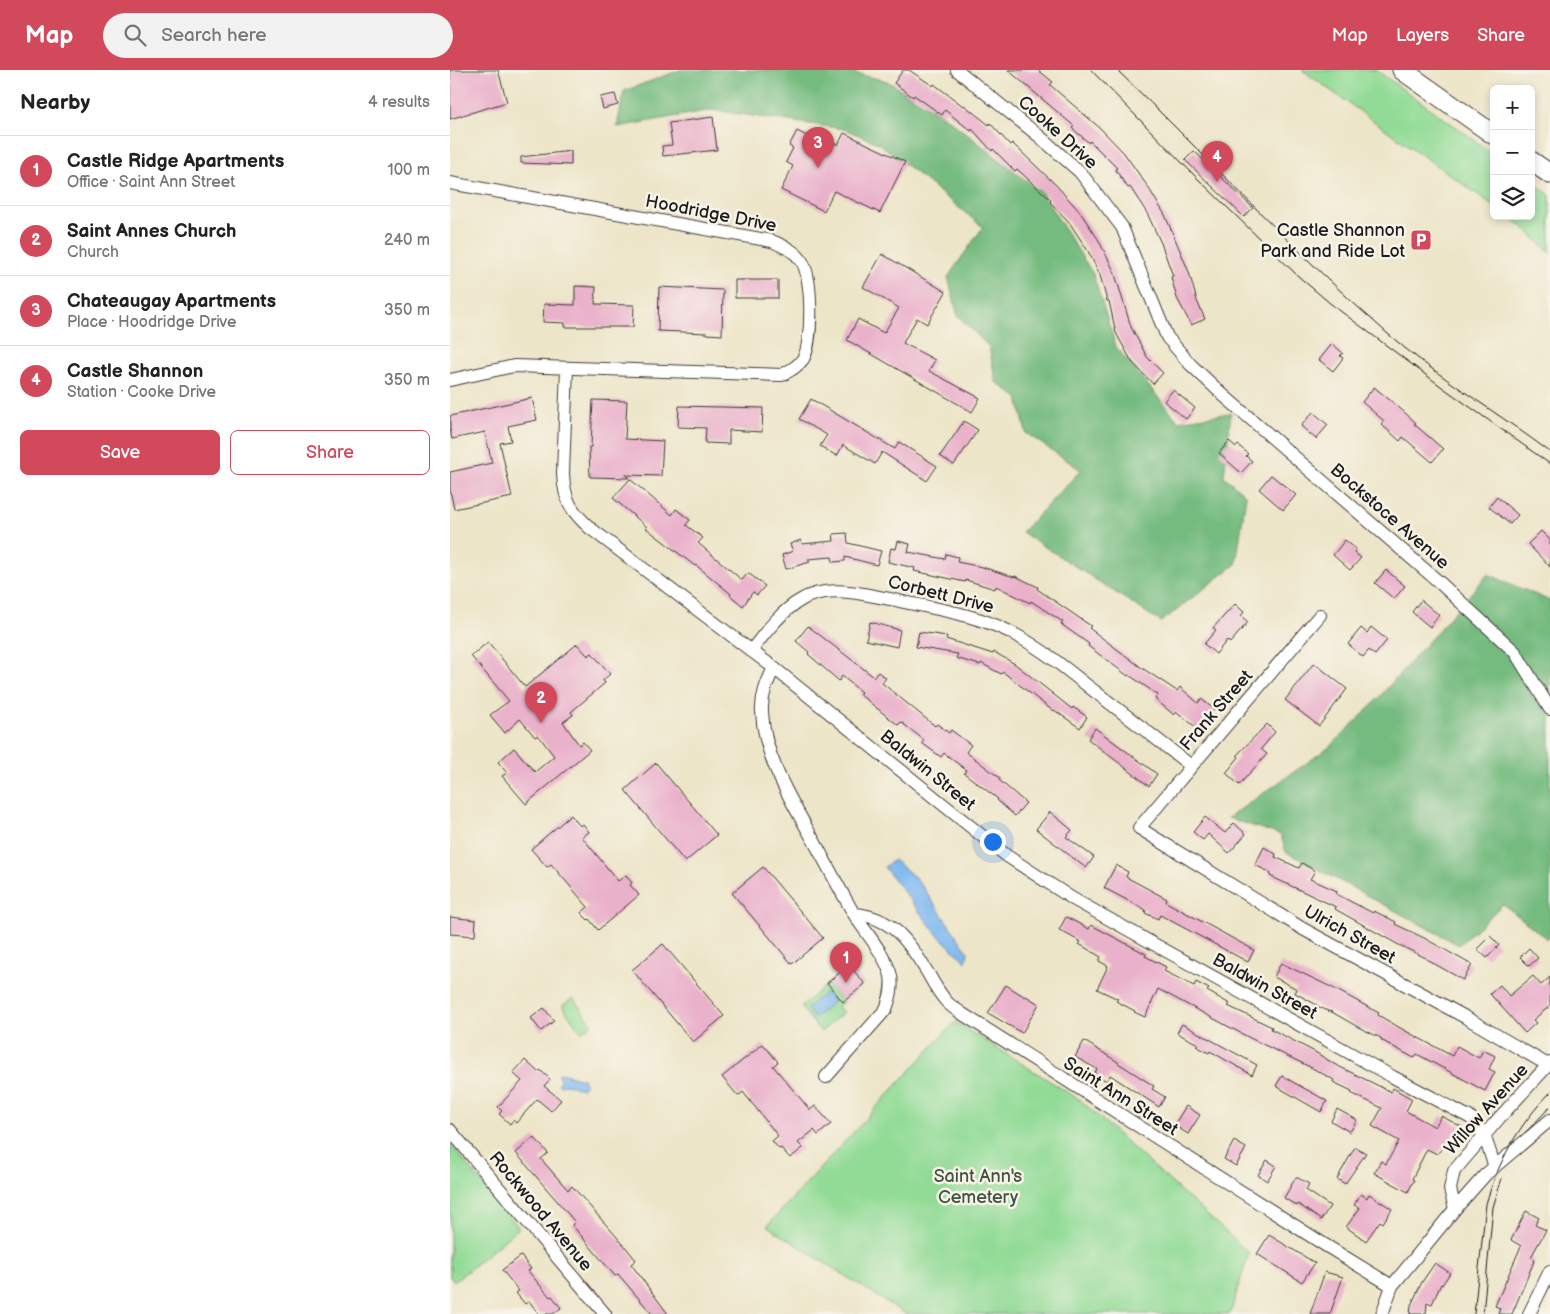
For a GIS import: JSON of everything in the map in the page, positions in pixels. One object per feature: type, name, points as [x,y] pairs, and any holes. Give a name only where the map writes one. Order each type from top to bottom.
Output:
[{"type":"street","name":"Cooke Drive","points":[[957,70],[1039,136],[1080,172],[1122,227],[1167,337],[1190,364]]},
{"type":"street","points":[[1402,70],[1490,131]]},
{"type":"street","points":[[1535,164],[1550,174]]},
{"type":"street","name":"Hoodridge Drive","points":[[450,183],[772,241],[790,249],[802,260],[810,284],[809,343],[804,357],[796,368],[782,374],[514,366],[450,380]]},
{"type":"street","name":"Bockstoce Avenue","points":[[1190,364],[1439,582],[1514,652],[1550,709]]},
{"type":"street","name":"Baldwin Street","points":[[567,368],[563,489],[568,505],[577,517],[774,668],[1007,856],[1082,904],[1393,1077],[1471,1118],[1484,1135],[1495,1166]]},
{"type":"street","name":"Corbett Drive","points":[[751,651],[785,612],[801,599],[818,593],[838,591],[875,596],[968,615],[998,626],[1023,639],[1065,668],[1191,766]]},
{"type":"street","name":"Frank Street","points":[[1139,828],[1320,615]]},
{"type":"street","points":[[774,668],[766,684],[762,710],[764,728],[784,788],[855,914],[886,964],[890,976],[891,997],[886,1009],[826,1077]]},
{"type":"street","name":"Ulrich Street","points":[[1139,828],[1303,929],[1549,1064]]},
{"type":"street","name":"Saint Ann Street","points":[[855,914],[869,916],[882,921],[896,930],[911,946],[947,1002],[961,1013],[1258,1203],[1392,1286]]},
{"type":"street","name":"Willow Avenue","points":[[1455,1209],[1450,1189],[1454,1171],[1549,1064]]},
{"type":"street","points":[[1382,1314],[1392,1286],[1455,1209],[1495,1166],[1550,1120]]},
{"type":"street","name":"Rockwood Avenue","points":[[450,1130],[605,1314]]},
{"type":"street","points":[[1529,1314],[1550,1270]]},
{"type":"green space","points":[[680,70],[842,70],[887,81],[948,119],[1042,193],[1093,274],[1116,347],[1178,421],[1231,413],[1224,476],[1246,496],[1236,564],[1161,622],[1022,532],[1081,470],[1026,433],[1018,398],[996,382],[989,347],[958,316],[948,277],[983,227],[880,144],[844,129],[712,110],[617,127],[624,91]]},
{"type":"green space","points":[[1302,70],[1376,70],[1490,151],[1490,203]]},
{"type":"green space","points":[[1535,184],[1550,195],[1550,253],[1513,220],[1535,220]]},
{"type":"green space","points":[[1488,574],[1550,601],[1550,934],[1547,939],[1503,904],[1459,945],[1286,852],[1281,835],[1228,818],[1331,746],[1375,702]]},
{"type":"green space","points":[[826,985],[829,985],[843,1002],[837,1007],[844,1012],[821,1032],[801,1007]]},
{"type":"green space","points":[[573,998],[592,1024],[581,1032],[562,1006]]},
{"type":"green space","name":"Saint Ann's Cemetery","points":[[955,1022],[1080,1100],[1249,1253],[1230,1314],[905,1314],[767,1226]]},
{"type":"green space","points":[[450,1144],[519,1228],[454,1282],[450,1277]]},
{"type":"water","points":[[894,860],[917,879],[968,952],[966,962],[937,934],[884,867]]},
{"type":"water","points":[[826,992],[834,1002],[814,1018],[807,1008]]},
{"type":"water","points":[[560,1073],[583,1079],[585,1084],[582,1088],[566,1084],[561,1086],[558,1084],[560,1080],[558,1075]]},
{"type":"building","points":[[450,70],[498,70],[507,102],[450,119]]},
{"type":"building","points":[[903,70],[909,70],[933,86],[934,84],[989,125],[990,123],[1010,145],[1012,143],[1056,185],[1080,212],[1098,239],[1114,271],[1131,327],[1147,357],[1163,373],[1153,384],[1132,362],[1116,333],[1109,301],[1107,301],[1100,275],[1088,251],[1069,222],[1050,202],[1051,200],[1017,169],[1015,171],[993,149],[992,151],[972,129],[971,131],[945,110],[942,115],[894,83]]},
{"type":"building","points":[[1008,70],[1038,70],[1053,82],[1050,85],[1101,129],[1124,153],[1165,215],[1189,272],[1197,301],[1205,319],[1191,325],[1177,298],[1171,277],[1173,276],[1147,213],[1130,187],[1128,188],[1115,169],[1117,168],[1090,141],[1089,143],[1072,128],[1074,126]]},
{"type":"building","points":[[615,94],[618,105],[603,109],[600,97]]},
{"type":"building","points":[[713,117],[717,150],[663,156],[662,146],[672,145],[669,123]]},
{"type":"building","points":[[797,131],[821,143],[824,138],[838,145],[844,133],[905,162],[880,213],[834,191],[824,211],[781,190],[793,166],[786,162],[793,148],[789,146]]},
{"type":"building","points":[[571,151],[571,165],[521,163],[521,157]]},
{"type":"building","points":[[1194,151],[1253,208],[1244,217],[1185,160]]},
{"type":"building","points":[[882,254],[946,292],[927,324],[917,318],[903,343],[935,360],[929,371],[980,398],[972,412],[847,340],[858,319],[884,333],[899,308],[863,287]]},
{"type":"building","points":[[735,280],[778,280],[778,298],[735,298]]},
{"type":"building","points":[[575,286],[596,287],[595,304],[634,305],[633,327],[565,327],[565,323],[543,322],[544,304],[575,305]]},
{"type":"building","points":[[659,287],[723,290],[722,335],[658,331]]},
{"type":"building","points":[[1332,344],[1343,353],[1340,356],[1343,358],[1333,371],[1319,360]]},
{"type":"building","points":[[1374,387],[1403,411],[1416,423],[1414,424],[1443,449],[1432,462],[1403,437],[1400,441],[1381,424],[1384,421],[1362,402]]},
{"type":"building","points":[[1173,390],[1195,408],[1186,419],[1164,401]]},
{"type":"building","points":[[532,398],[537,420],[508,426],[511,441],[500,443],[512,497],[454,509],[450,490],[450,472],[492,463],[485,432],[452,439],[450,416]]},
{"type":"building","points":[[811,399],[895,449],[899,442],[937,466],[927,481],[882,452],[875,464],[843,445],[837,456],[820,446],[827,435],[799,419]]},
{"type":"building","points":[[593,400],[627,401],[625,439],[663,441],[661,476],[625,475],[629,478],[590,477],[589,447],[591,447]]},
{"type":"building","points":[[679,406],[763,408],[762,432],[729,430],[729,444],[705,443],[706,428],[678,427]]},
{"type":"building","points":[[1313,412],[1328,425],[1316,439],[1301,426]]},
{"type":"building","points":[[964,421],[978,430],[954,465],[940,456]]},
{"type":"building","points":[[1229,441],[1236,447],[1238,445],[1248,454],[1246,456],[1252,461],[1241,473],[1219,453]]},
{"type":"building","points":[[1271,475],[1296,495],[1283,510],[1259,489]]},
{"type":"building","points":[[630,479],[672,515],[676,509],[690,520],[686,525],[703,538],[698,543],[742,580],[748,573],[765,586],[757,595],[753,592],[743,606],[696,565],[646,528],[613,498]]},
{"type":"building","points":[[1497,497],[1518,515],[1510,524],[1489,507]]},
{"type":"building","points":[[1541,531],[1550,540],[1550,567],[1528,544]]},
{"type":"building","points":[[847,533],[848,543],[881,551],[877,565],[845,557],[845,561],[833,562],[832,557],[808,559],[810,562],[786,569],[782,555],[793,551],[790,544],[801,540],[802,544],[834,541],[833,534]]},
{"type":"building","points":[[1345,540],[1356,549],[1354,552],[1361,558],[1350,570],[1333,555]]},
{"type":"building","points":[[898,541],[910,544],[908,552],[945,559],[946,554],[958,557],[957,562],[1015,576],[1038,587],[1037,589],[1091,626],[1089,628],[1142,668],[1177,691],[1180,687],[1198,703],[1201,699],[1214,709],[1198,729],[1177,712],[1174,715],[1155,699],[1158,695],[1128,676],[1061,624],[1063,622],[1031,601],[1030,603],[996,586],[995,589],[966,580],[965,582],[914,571],[915,568],[888,562],[891,548],[896,549]]},
{"type":"building","points":[[1386,570],[1405,586],[1394,599],[1375,583]]},
{"type":"building","points":[[1421,600],[1439,615],[1430,627],[1412,612]]},
{"type":"building","points":[[1235,604],[1244,612],[1241,616],[1248,622],[1230,643],[1227,640],[1216,654],[1204,644],[1216,630],[1213,628]]},
{"type":"building","points":[[870,622],[900,630],[897,647],[866,640]]},
{"type":"building","points":[[808,626],[874,677],[878,672],[886,678],[882,683],[935,726],[937,724],[949,733],[951,730],[971,745],[966,752],[1000,778],[999,780],[1026,803],[1015,816],[998,799],[964,773],[966,770],[944,753],[941,757],[922,743],[924,740],[901,722],[898,725],[859,694],[861,692],[842,676],[839,681],[808,654],[809,652],[796,641]]},
{"type":"building","points":[[1371,627],[1387,640],[1375,655],[1369,650],[1363,657],[1348,644],[1361,628],[1367,633]]},
{"type":"building","points":[[919,632],[947,636],[946,639],[993,654],[994,652],[1015,664],[1072,709],[1073,707],[1087,717],[1080,728],[1053,711],[1003,672],[1001,674],[981,663],[980,665],[956,658],[958,654],[916,647]]},
{"type":"building","points":[[488,642],[525,687],[577,644],[588,656],[592,653],[610,674],[603,680],[605,683],[571,712],[573,715],[563,722],[579,745],[583,742],[590,750],[526,804],[502,776],[507,773],[498,762],[514,748],[535,772],[554,756],[538,735],[535,737],[520,719],[505,733],[490,715],[509,701],[471,656]]},
{"type":"building","points":[[1314,663],[1347,689],[1319,726],[1285,700]]},
{"type":"building","points":[[1267,724],[1275,732],[1261,749],[1267,754],[1239,785],[1226,773],[1239,757],[1237,755]]},
{"type":"building","points":[[1095,728],[1157,774],[1149,786],[1088,739]]},
{"type":"building","points":[[656,763],[717,835],[685,862],[625,790]]},
{"type":"building","points":[[1050,812],[1072,830],[1066,837],[1094,857],[1086,868],[1036,829]]},
{"type":"building","points":[[571,815],[580,826],[583,824],[589,832],[582,837],[618,881],[626,875],[632,883],[630,885],[639,895],[598,930],[581,913],[588,907],[551,864],[547,867],[531,849]]},
{"type":"building","points":[[1205,817],[1225,833],[1234,823],[1246,834],[1229,853],[1208,834],[1203,840],[1193,832]]},
{"type":"building","points":[[1264,847],[1276,854],[1275,857],[1299,868],[1302,863],[1315,871],[1310,879],[1337,891],[1336,894],[1373,913],[1374,911],[1396,922],[1395,924],[1472,965],[1463,980],[1335,909],[1336,907],[1270,876],[1271,873],[1255,865]]},
{"type":"building","points":[[1116,865],[1128,872],[1126,877],[1167,899],[1166,902],[1254,950],[1248,962],[1160,915],[1158,919],[1145,913],[1146,910],[1104,888]]},
{"type":"building","points":[[763,867],[823,938],[792,964],[732,893]]},
{"type":"building","points":[[450,917],[476,920],[475,936],[450,934]]},
{"type":"building","points":[[1066,917],[1089,929],[1091,925],[1146,954],[1145,956],[1166,967],[1164,971],[1194,986],[1196,982],[1209,989],[1207,991],[1230,1004],[1228,1006],[1272,1027],[1271,1029],[1334,1064],[1391,1092],[1393,1088],[1412,1099],[1406,1111],[1435,1127],[1441,1116],[1462,1127],[1437,1154],[1427,1149],[1412,1179],[1414,1180],[1408,1192],[1374,1173],[1381,1161],[1386,1164],[1399,1141],[1372,1126],[1382,1108],[1351,1093],[1352,1091],[1333,1082],[1334,1080],[1314,1069],[1250,1038],[1158,989],[1145,1017],[1134,1012],[1116,1001],[1118,999],[1097,989],[1108,966],[1099,961],[1101,957],[1079,944],[1081,942],[1059,930]]},
{"type":"building","points":[[1490,936],[1499,945],[1487,958],[1477,949]]},
{"type":"building","points":[[663,944],[724,1016],[693,1042],[632,970]]},
{"type":"building","points":[[1529,948],[1538,958],[1529,966],[1520,957]]},
{"type":"building","points":[[1281,963],[1379,1013],[1378,1015],[1452,1056],[1457,1046],[1479,1058],[1483,1050],[1495,1056],[1489,1069],[1495,1072],[1485,1091],[1417,1054],[1414,1058],[1381,1040],[1381,1038],[1295,993],[1297,989],[1274,977]]},
{"type":"building","points":[[849,965],[865,984],[843,1002],[827,983]]},
{"type":"building","points":[[1533,976],[1541,985],[1550,977],[1550,1006],[1533,1020],[1536,1023],[1525,1033],[1490,994],[1500,985],[1509,996]]},
{"type":"building","points":[[1006,985],[1039,1004],[1022,1033],[988,1013]]},
{"type":"building","points":[[544,1008],[554,1021],[541,1031],[531,1018]]},
{"type":"building","points":[[1182,1024],[1257,1065],[1252,1075],[1210,1051],[1209,1053],[1196,1046],[1198,1044],[1177,1033]]},
{"type":"building","points":[[1084,1041],[1154,1086],[1152,1089],[1165,1097],[1159,1107],[1110,1075],[1107,1081],[1094,1074],[1097,1069],[1075,1057]]},
{"type":"building","points":[[763,1044],[778,1062],[773,1066],[810,1110],[815,1106],[831,1124],[818,1135],[814,1130],[798,1143],[803,1148],[790,1158],[772,1141],[778,1136],[743,1092],[738,1096],[722,1077]]},
{"type":"building","points":[[525,1060],[538,1072],[540,1070],[550,1079],[544,1086],[561,1100],[551,1111],[537,1099],[516,1123],[513,1120],[510,1124],[499,1114],[502,1111],[498,1107],[522,1081],[513,1073]]},
{"type":"building","points":[[1282,1076],[1327,1101],[1321,1112],[1276,1086]]},
{"type":"building","points":[[1186,1106],[1200,1115],[1188,1134],[1174,1125]]},
{"type":"building","points":[[1337,1109],[1357,1120],[1350,1132],[1331,1121]]},
{"type":"building","points":[[534,1137],[548,1153],[541,1159],[568,1190],[572,1186],[623,1244],[636,1260],[631,1264],[668,1314],[652,1314],[618,1274],[615,1276],[572,1225],[575,1222],[516,1153]]},
{"type":"building","points":[[1234,1141],[1246,1148],[1236,1166],[1224,1159]]},
{"type":"building","points":[[1355,1147],[1366,1153],[1345,1184],[1337,1179]]},
{"type":"building","points":[[1267,1160],[1276,1166],[1267,1181],[1258,1175]]},
{"type":"building","points":[[1296,1177],[1309,1184],[1306,1190],[1330,1206],[1321,1220],[1298,1204],[1297,1206],[1284,1198]]},
{"type":"building","points":[[1361,1194],[1367,1198],[1369,1194],[1392,1209],[1383,1223],[1380,1221],[1366,1241],[1346,1227],[1360,1208],[1354,1205]]},
{"type":"building","points":[[1526,1211],[1539,1218],[1535,1225],[1546,1230],[1531,1257],[1535,1259],[1512,1314],[1498,1314],[1500,1308],[1495,1306],[1521,1246],[1511,1240]]},
{"type":"building","points":[[1269,1235],[1315,1263],[1302,1282],[1257,1254]]},
{"type":"building","points":[[521,1256],[531,1269],[528,1271],[561,1308],[553,1314],[539,1314],[529,1301],[525,1304],[516,1293],[519,1291],[502,1270]]},
{"type":"building","points":[[1435,1263],[1450,1273],[1441,1284],[1432,1304],[1427,1302],[1426,1314],[1410,1314],[1411,1305],[1422,1282]]},
{"type":"building","points":[[1325,1272],[1343,1277],[1330,1314],[1310,1314]]},
{"type":"tram line","points":[[1091,70],[1195,176],[1298,276],[1331,304],[1442,387],[1550,464]]},
{"type":"tram line","points":[[1117,70],[1284,237],[1388,334],[1427,365],[1550,452]]},
{"type":"tram line","points":[[1474,1314],[1486,1204],[1491,1188],[1503,1159],[1519,1131],[1550,1093]]},
{"type":"tram line","points":[[1526,1132],[1550,1107]]},
{"type":"tram line","points":[[1483,1314],[1493,1207],[1502,1178]]},
{"type":"place","name":"Chateaugay Apartments","points":[[818,168]]},
{"type":"place","name":"Castle Shannon","points":[[1217,182]]},
{"type":"place","name":"Castle Shannon Park and Ride Lot","points":[[1421,240]]},
{"type":"place","name":"Saint Annes Church","points":[[541,723]]},
{"type":"place","name":"Castle Ridge Apartments","points":[[846,983]]}]
